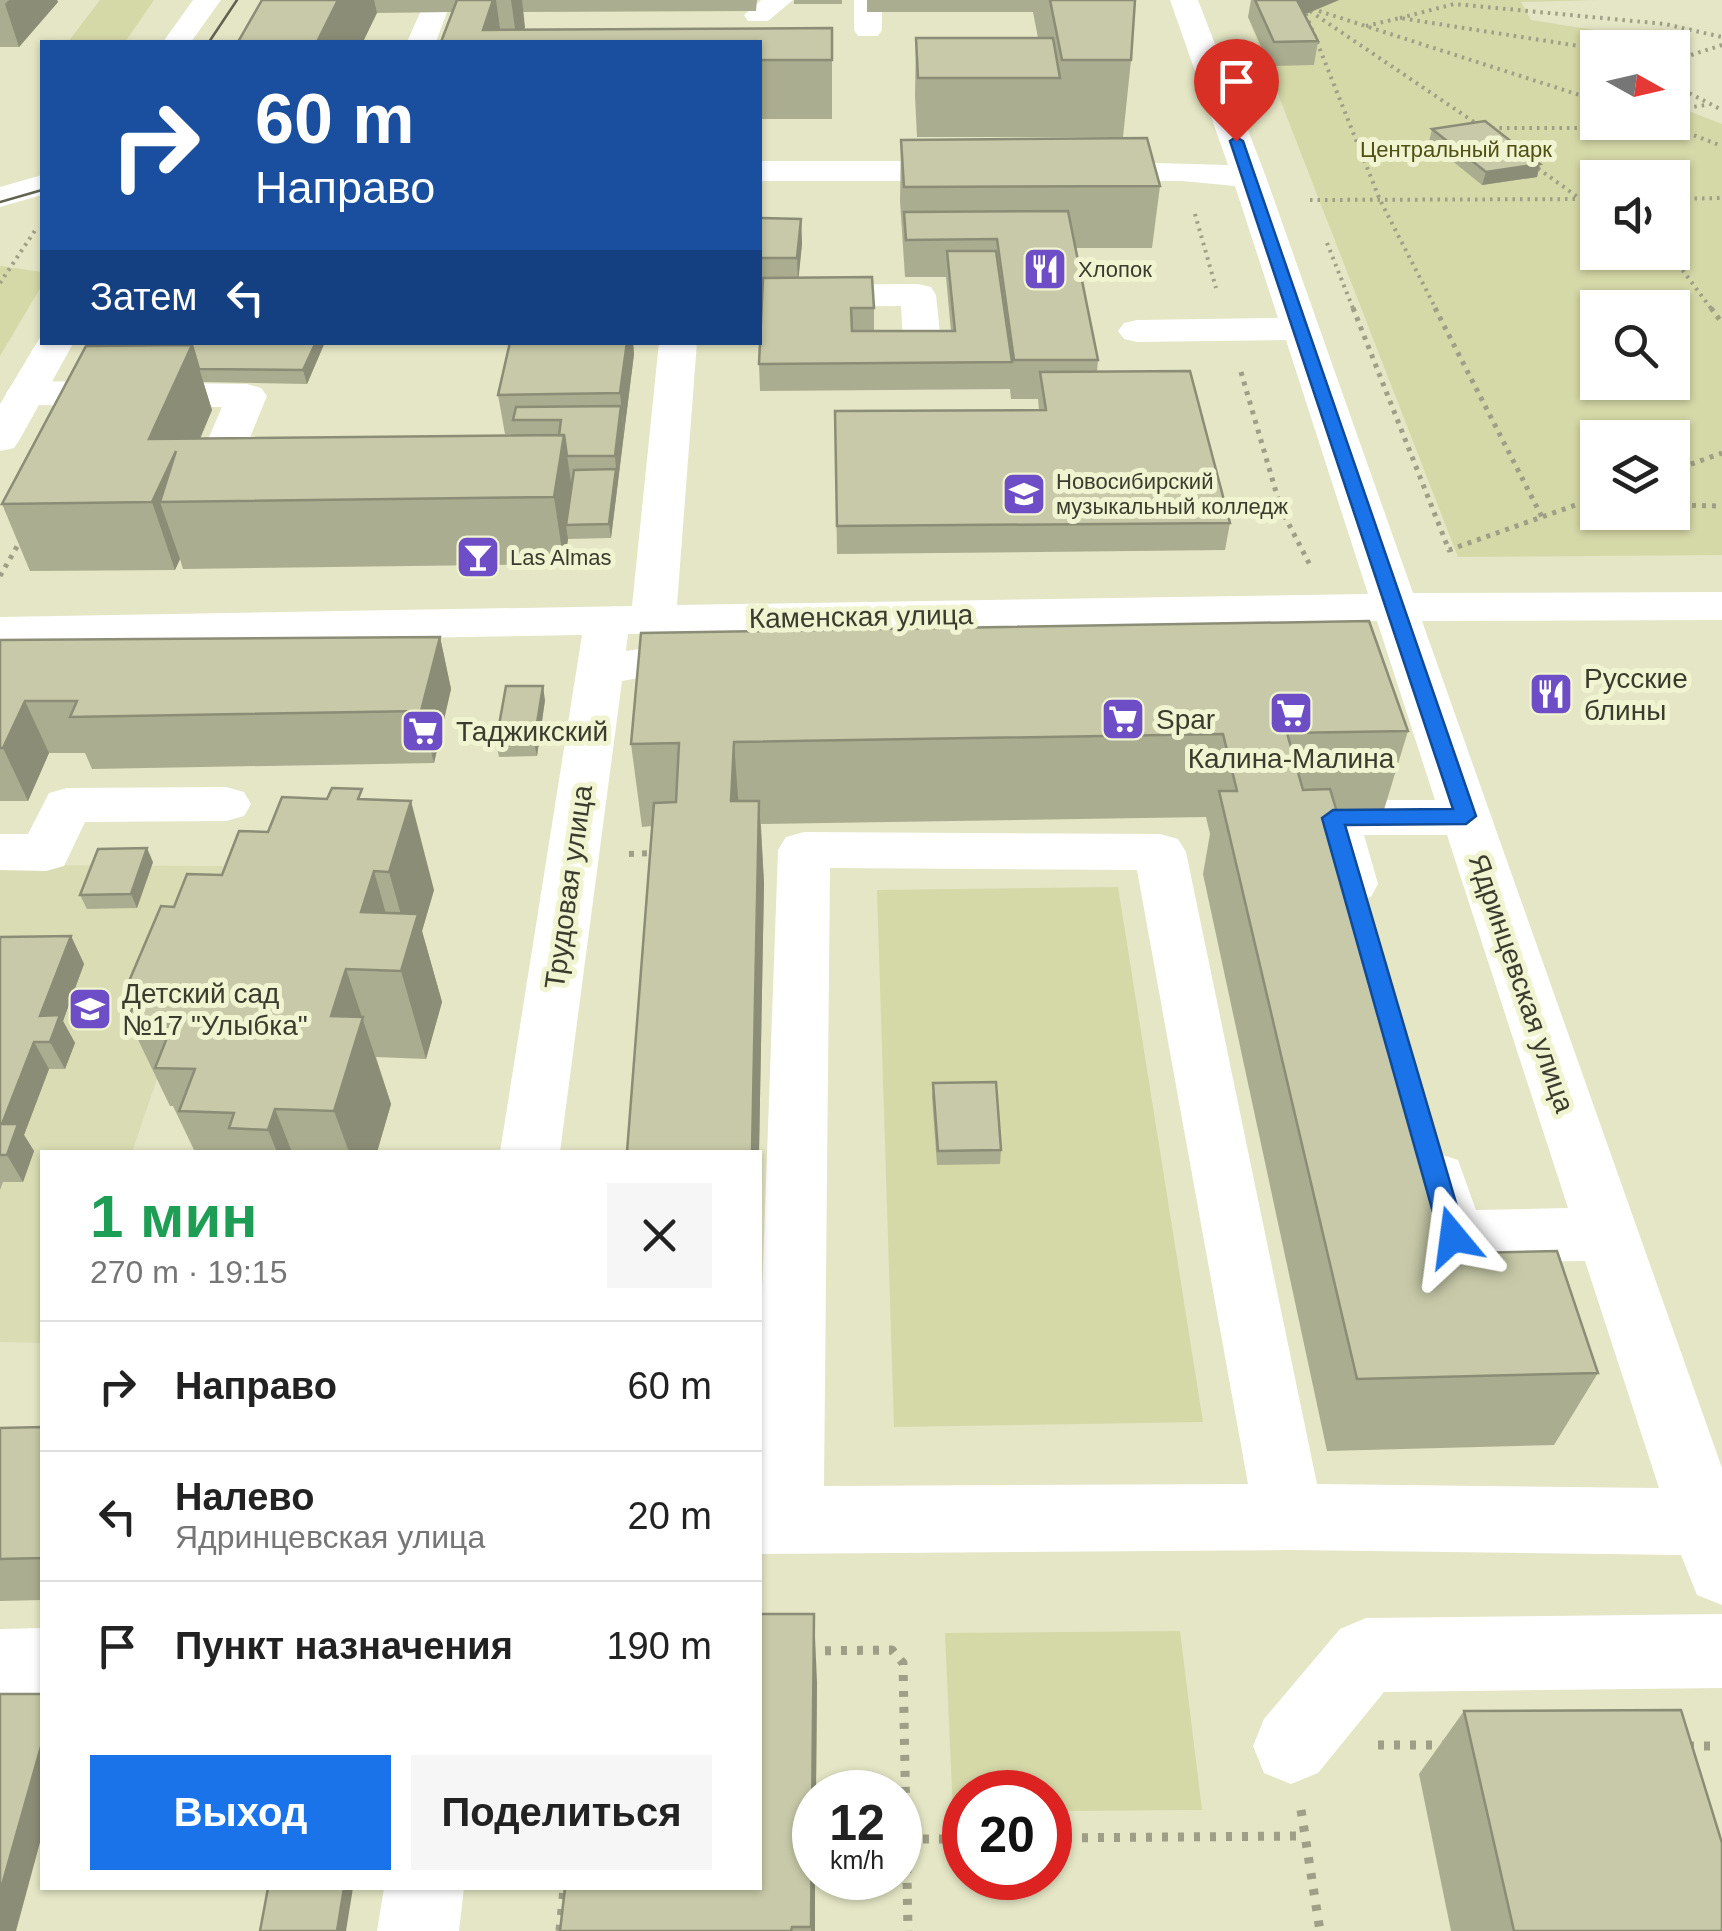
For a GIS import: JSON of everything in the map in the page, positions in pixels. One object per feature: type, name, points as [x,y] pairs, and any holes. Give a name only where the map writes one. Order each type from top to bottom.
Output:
[{"type":"street","points":[[179,40],[207,0]]},
{"type":"street","points":[[868,0],[868,30]]},
{"type":"street","name":"Ядринцевская улица","points":[[1184,0],[1249,177],[1714,1546]]},
{"type":"street","points":[[422,40],[433,12]]},
{"type":"street","points":[[762,171],[1010,171]]},
{"type":"street","points":[[1048,171],[1182,171],[1249,177]]},
{"type":"street","points":[[0,197],[40,186]]},
{"type":"street","points":[[762,296],[918,296],[923,352],[876,352]]},
{"type":"street","points":[[1136,332],[1298,329]]},
{"type":"street","points":[[0,439],[54,345]]},
{"type":"street","name":"Трудовая улица","points":[[530,1150],[620,637],[677,345]]},
{"type":"street","points":[[26,393],[247,396],[208,486],[266,486]]},
{"type":"street","name":"Каменская улица","points":[[0,631],[620,637],[1225,610],[1722,606]]},
{"type":"street","points":[[620,637],[704,652],[1172,650],[1225,610]]},
{"type":"street","points":[[0,852],[46,852],[67,804],[226,804]]},
{"type":"street","points":[[1366,932],[1312,832],[1466,816]]},
{"type":"street","points":[[1288,1517],[1188,853],[804,850],[774,1520],[1288,1517],[1714,1546]]},
{"type":"street","points":[[1420,1123],[1453,1237],[1607,1234]]},
{"type":"street","points":[[1291,1746],[1352,1666],[1366,1655],[1722,1651]]},
{"type":"street","points":[[0,1666],[40,1666]]},
{"type":"street","points":[[418,1931],[424,1890]]},
{"type":"path","points":[[1548,0],[1554,12]]},
{"type":"path","points":[[1365,26],[1454,4],[1666,24],[1722,38]]},
{"type":"path","points":[[1497,138],[1302,6],[1380,200],[1542,517]]},
{"type":"path","points":[[1318,11],[1580,95]]},
{"type":"path","points":[[1400,18],[1580,47]]},
{"type":"path","points":[[1690,55],[1722,45]]},
{"type":"path","points":[[1690,94],[1722,110]]},
{"type":"path","points":[[1690,108],[1708,105]]},
{"type":"path","points":[[1483,128],[1580,128]]},
{"type":"path","points":[[1690,134],[1722,146]]},
{"type":"path","points":[[1524,158],[1580,199]]},
{"type":"path","points":[[1182,171],[1281,509],[1313,571],[1294,571]]},
{"type":"path","points":[[1690,199],[1722,198]]},
{"type":"path","points":[[1310,200],[1580,199]]},
{"type":"path","points":[[0,283],[40,223]]},
{"type":"path","points":[[1324,237],[1449,550],[1580,504]]},
{"type":"path","points":[[1682,270],[1722,324]]},
{"type":"path","points":[[1690,465],[1722,453]]},
{"type":"path","points":[[1690,505],[1722,506]]},
{"type":"path","points":[[0,576],[28,526]]},
{"type":"path","points":[[799,1651],[892,1650],[898,1654],[902,1664],[905,1770]]},
{"type":"path","points":[[1320,1931],[1291,1746],[1465,1745]]},
{"type":"path","points":[[1682,1746],[1717,1746]]},
{"type":"path","points":[[1072,1838],[1306,1836]]},
{"type":"path","points":[[560,1931],[564,1890]]},
{"type":"path","points":[[908,1900],[908,1931]]},
{"type":"shaded area","name":"Детский сад №17 \"Улыбка\"","points":[[0,865],[230,866],[133,1150],[40,1150],[40,1343],[0,1342]]},
{"type":"green space","points":[[100,0],[154,0],[126,40],[70,40]]},
{"type":"green space","name":"Центральный парк","points":[[1321,0],[1599,0],[1521,2],[1531,20],[1594,30],[1580,30],[1580,140],[1690,140],[1690,112],[1722,124],[1722,555],[1458,557],[1248,17],[1280,16]]},
{"type":"green space","points":[[0,266],[40,272],[40,288],[0,356]]},
{"type":"green space","points":[[1118,887],[1203,1422],[894,1427],[877,890]]},
{"type":"green space","points":[[1180,1631],[1202,1810],[1072,1811],[1072,1770],[951,1770],[945,1633]]},
{"type":"building","points":[[262,0],[338,0],[318,40],[239,40]]},
{"type":"building","points":[[457,0],[493,0],[483,30],[832,28],[832,60],[762,60],[762,40],[442,40]]},
{"type":"building","points":[[1050,0],[1135,0],[1131,60],[1062,60]]},
{"type":"building","points":[[1255,0],[1297,0],[1318,41],[1274,42]]},
{"type":"building","points":[[916,38],[1053,38],[1060,78],[918,78]]},
{"type":"building","points":[[1485,121],[1540,164],[1486,172],[1432,129]]},
{"type":"building","points":[[1147,138],[1160,186],[904,187],[901,140]]},
{"type":"building","points":[[1068,211],[1098,360],[1014,360],[997,239],[906,240],[904,212]]},
{"type":"building","points":[[762,218],[801,219],[797,258],[762,258]]},
{"type":"building","points":[[947,251],[996,251],[1012,362],[759,364],[763,278],[872,277],[874,308],[851,308],[852,331],[955,331]]},
{"type":"building","points":[[192,345],[315,345],[303,370],[199,369]]},
{"type":"building","points":[[192,345],[149,439],[564,435],[554,497],[160,502],[176,451],[152,502],[2,504],[86,346]]},
{"type":"building","points":[[509,345],[627,345],[620,393],[498,395]]},
{"type":"building","name":"Новосибирский музыкальный колледж","points":[[1190,371],[1230,523],[837,526],[835,411],[1046,410],[1040,372]]},
{"type":"building","points":[[621,406],[615,456],[567,456],[564,435],[559,435],[561,420],[513,420],[516,407]]},
{"type":"building","points":[[616,469],[609,524],[566,525],[574,470]]},
{"type":"building","points":[[1369,621],[1408,731],[1287,733],[1303,790],[1330,789],[1469,1253],[1557,1251],[1598,1373],[1357,1379],[1219,791],[1237,791],[1223,734],[734,742],[731,801],[759,801],[752,1150],[627,1150],[654,803],[676,802],[679,743],[631,744],[641,633]]},
{"type":"building","points":[[440,637],[421,711],[70,717],[77,701],[25,701],[0,748],[0,640]]},
{"type":"building","points":[[506,686],[543,686],[534,742],[496,742]]},
{"type":"building","points":[[332,788],[362,789],[358,799],[411,801],[389,872],[374,871],[361,912],[418,914],[401,971],[346,969],[331,1016],[363,1017],[334,1111],[275,1109],[268,1130],[229,1128],[234,1113],[179,1111],[195,1069],[155,1068],[174,1020],[128,1019],[139,993],[124,993],[161,906],[174,907],[187,874],[222,875],[239,831],[268,832],[282,797],[327,799]]},
{"type":"building","points":[[147,848],[131,894],[80,895],[98,849]]},
{"type":"building","points":[[71,936],[40,1016],[60,1015],[50,1042],[34,1042],[2,1124],[18,1124],[7,1155],[0,1155],[0,937]]},
{"type":"building","points":[[996,1082],[1001,1150],[938,1151],[933,1083]]},
{"type":"building","points":[[40,1427],[40,1558],[0,1559],[0,1428]]},
{"type":"building","points":[[762,1614],[814,1614],[813,1770],[792,1770],[792,1900],[811,1900],[811,1927],[792,1927],[791,1931],[560,1931],[565,1890],[762,1890]]},
{"type":"building","points":[[0,1694],[40,1694],[40,1750],[0,1892]]},
{"type":"building","points":[[1681,1710],[1722,1843],[1722,1931],[1514,1931],[1464,1711]]},
{"type":"building","points":[[268,1890],[344,1890],[337,1931],[260,1931]]},
{"type":"tram line","points":[[210,40],[237,0]]},
{"type":"tram line","points":[[0,202],[40,191]]},
{"type":"place","name":"Хлопок","points":[[1045,269]]},
{"type":"place","name":"Новосибирский музыкальный колледж","points":[[1024,494]]},
{"type":"place","name":"Las Almas","points":[[478,557]]},
{"type":"place","name":"Русские блины","points":[[1551,694]]},
{"type":"place","name":"Калина-Малина","points":[[1291,713]]},
{"type":"place","name":"Spar","points":[[1123,719]]},
{"type":"place","name":"Таджикский","points":[[423,731]]},
{"type":"place","name":"Детский сад №17 \"Улыбка\"","points":[[90,1009]]},
{"type":"route","points":[[1236,141],[1466,816],[1333,818],[1453,1237]]}]
